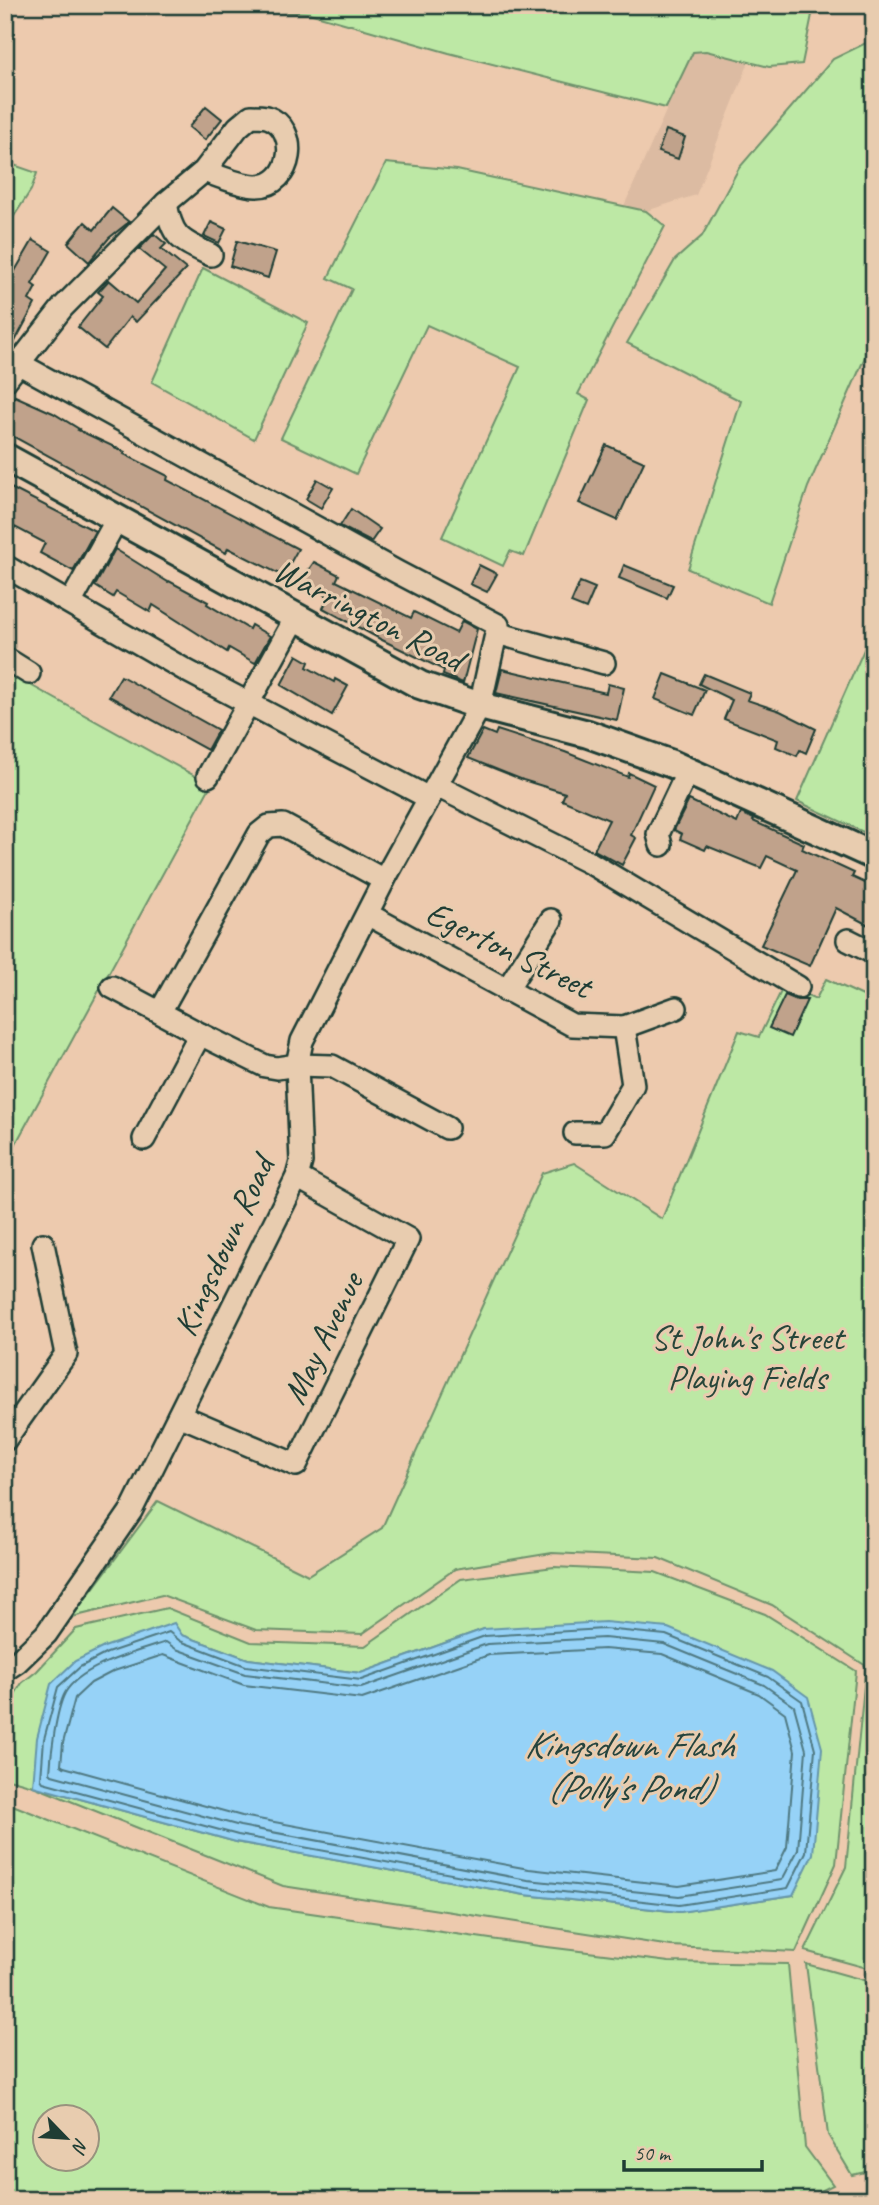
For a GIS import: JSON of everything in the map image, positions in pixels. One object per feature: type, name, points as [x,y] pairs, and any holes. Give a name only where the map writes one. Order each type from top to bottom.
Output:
[{"type":"main road","name":"Warrington Road","points":[[5,457],[399,675],[480,706],[588,734],[688,771],[874,856]]},
{"type":"street","points":[[5,382],[12,359],[166,203],[204,171]]},
{"type":"street","points":[[166,203],[170,225],[178,236],[211,255]]},
{"type":"street","points":[[12,359],[498,629],[604,663]]},
{"type":"street","points":[[71,602],[117,519]]},
{"type":"street","points":[[5,566],[187,671],[250,703],[433,792],[592,864],[799,987]]},
{"type":"street","points":[[208,776],[296,617]]},
{"type":"street","name":"Kingsdown Road","points":[[5,1670],[46,1634],[131,1511],[298,1178],[301,1162],[297,1065],[302,1041],[369,915],[384,880],[480,706],[498,629]]},
{"type":"street","points":[[5,658],[29,673]]},
{"type":"street","points":[[661,845],[658,834],[688,771]]},
{"type":"street","points":[[160,1012],[259,834],[270,825],[283,825],[384,880]]},
{"type":"street","name":"Egerton Street","points":[[369,915],[572,1025],[624,1027],[676,1008]]},
{"type":"street","points":[[506,990],[551,920]]},
{"type":"street","points":[[848,940],[874,953]]},
{"type":"street","points":[[112,987],[265,1066],[332,1066],[447,1128]]},
{"type":"street","name":"Egerton Street","points":[[575,1133],[605,1133],[633,1085],[624,1027]]},
{"type":"street","points":[[144,1139],[200,1034]]},
{"type":"street","name":"May Avenue","points":[[179,1415],[296,1465],[408,1239],[298,1178]]},
{"type":"street","points":[[5,1440],[66,1354],[43,1244]]},
{"type":"shaded area","points":[[706,51],[749,62],[696,195],[646,211],[624,206],[692,52]]},
{"type":"green space","points":[[210,5],[814,5],[802,64],[769,67],[706,51],[693,52],[666,108],[449,53],[309,13],[208,8]]},
{"type":"green space","points":[[874,39],[874,342],[808,487],[769,603],[688,569],[741,401],[627,343],[675,260],[702,236],[739,168],[833,59]]},
{"type":"green space","points":[[5,162],[37,173],[31,190],[5,230]]},
{"type":"green space","points":[[386,163],[457,170],[646,211],[665,226],[578,394],[589,400],[524,556],[510,551],[503,566],[442,537],[520,367],[427,325],[356,474],[281,438],[352,289],[328,278]]},
{"type":"green space","points":[[203,268],[308,323],[254,439],[152,382]]},
{"type":"green space","points":[[874,620],[874,837],[797,801],[866,645]]},
{"type":"green space","points":[[5,671],[211,785],[15,1145],[5,1141]]},
{"type":"green space","name":"St John's Street Playing Fields","points":[[826,979],[874,1001],[874,1970],[805,1951],[846,1867],[866,1666],[772,1605],[658,1558],[552,1553],[455,1569],[362,1634],[256,1630],[162,1595],[72,1617],[158,1501],[308,1575],[382,1528],[542,1173],[574,1163],[662,1219],[739,1031],[759,1037],[784,985],[816,999]]},
{"type":"green space","points":[[554,1567],[655,1572],[765,1614],[856,1671],[836,1864],[796,1952],[671,1946],[283,1886],[33,1786],[5,1778],[5,1710],[22,1683],[37,1671],[76,1629],[167,1608],[251,1642],[365,1646],[461,1579]],"holes":[[[484,1629],[793,1895],[679,1912],[525,1895],[236,1842],[33,1786],[182,1635],[248,1659],[361,1673]]]},
{"type":"green space","points":[[5,1802],[269,1907],[669,1962],[788,1964],[805,2147],[833,2185],[803,2200],[5,2200]]},
{"type":"green space","points":[[806,1964],[874,1983],[874,2170],[852,2175],[828,2135]]},
{"type":"water","name":"Kingsdown Flash (Polly's Pond)","points":[[605,1622],[668,1628],[772,1671],[808,1697],[822,1748],[813,1854],[793,1895],[680,1912],[525,1895],[236,1842],[33,1786],[37,1738],[51,1684],[75,1661],[104,1647],[174,1623],[182,1635],[248,1659],[361,1673],[484,1629]]},
{"type":"building","points":[[206,106],[222,119],[205,140],[189,127]]},
{"type":"building","points":[[666,130],[685,137],[678,159],[658,152]]},
{"type":"building","points":[[112,208],[129,222],[109,238],[89,262],[68,243],[85,222],[94,230]]},
{"type":"building","points":[[211,222],[226,229],[219,243],[204,236]]},
{"type":"building","points":[[154,234],[166,244],[161,249],[186,269],[136,322],[130,317],[105,349],[78,327],[103,296],[98,292],[109,280],[136,303],[165,270],[139,249]]},
{"type":"building","points":[[33,240],[51,251],[32,284],[36,287],[29,300],[35,304],[13,345],[5,343],[5,288]]},
{"type":"building","points":[[237,241],[276,252],[268,278],[230,266]]},
{"type":"building","points":[[15,396],[53,413],[78,430],[168,476],[167,480],[298,549],[283,576],[228,548],[226,553],[5,432],[5,400],[11,403]]},
{"type":"building","points":[[606,445],[644,462],[617,520],[579,503]]},
{"type":"building","points":[[317,479],[333,488],[321,508],[306,499]]},
{"type":"building","points":[[5,485],[95,531],[73,571],[40,553],[45,543],[5,522]]},
{"type":"building","points":[[351,509],[380,529],[371,542],[340,526]]},
{"type":"building","points":[[115,549],[168,582],[208,602],[207,604],[249,629],[251,625],[270,636],[255,663],[229,648],[227,652],[153,605],[150,612],[116,592],[113,597],[95,586]]},
{"type":"building","points":[[314,562],[339,575],[336,581],[411,618],[414,612],[456,633],[462,621],[477,629],[463,683],[443,675],[444,670],[323,608],[329,597],[301,581]]},
{"type":"building","points":[[479,565],[497,574],[487,592],[470,584]]},
{"type":"building","points":[[624,565],[673,585],[667,598],[619,578]]},
{"type":"building","points":[[580,582],[595,588],[586,609],[571,603]]},
{"type":"building","points":[[297,655],[309,662],[307,667],[334,682],[335,679],[348,686],[332,715],[281,685]]},
{"type":"building","points":[[502,669],[606,693],[608,684],[624,688],[617,720],[496,693]]},
{"type":"building","points":[[665,674],[705,690],[694,715],[655,699]]},
{"type":"building","points":[[704,674],[750,693],[747,700],[780,711],[816,729],[806,753],[800,750],[797,756],[776,747],[778,740],[724,719],[732,700],[699,684]]},
{"type":"building","points":[[121,676],[218,730],[207,750],[109,696]]},
{"type":"building","points":[[483,730],[495,735],[497,730],[565,752],[628,777],[629,773],[654,785],[631,835],[636,838],[622,865],[594,850],[609,820],[562,800],[565,793],[468,758]]},
{"type":"building","points":[[689,800],[737,823],[741,813],[804,844],[802,849],[854,873],[852,877],[874,887],[874,928],[836,908],[810,966],[761,945],[797,870],[767,856],[761,868],[707,846],[705,850],[680,839],[682,834],[674,830]]},
{"type":"building","points":[[785,995],[797,1000],[807,1000],[790,1037],[769,1028]]}]
